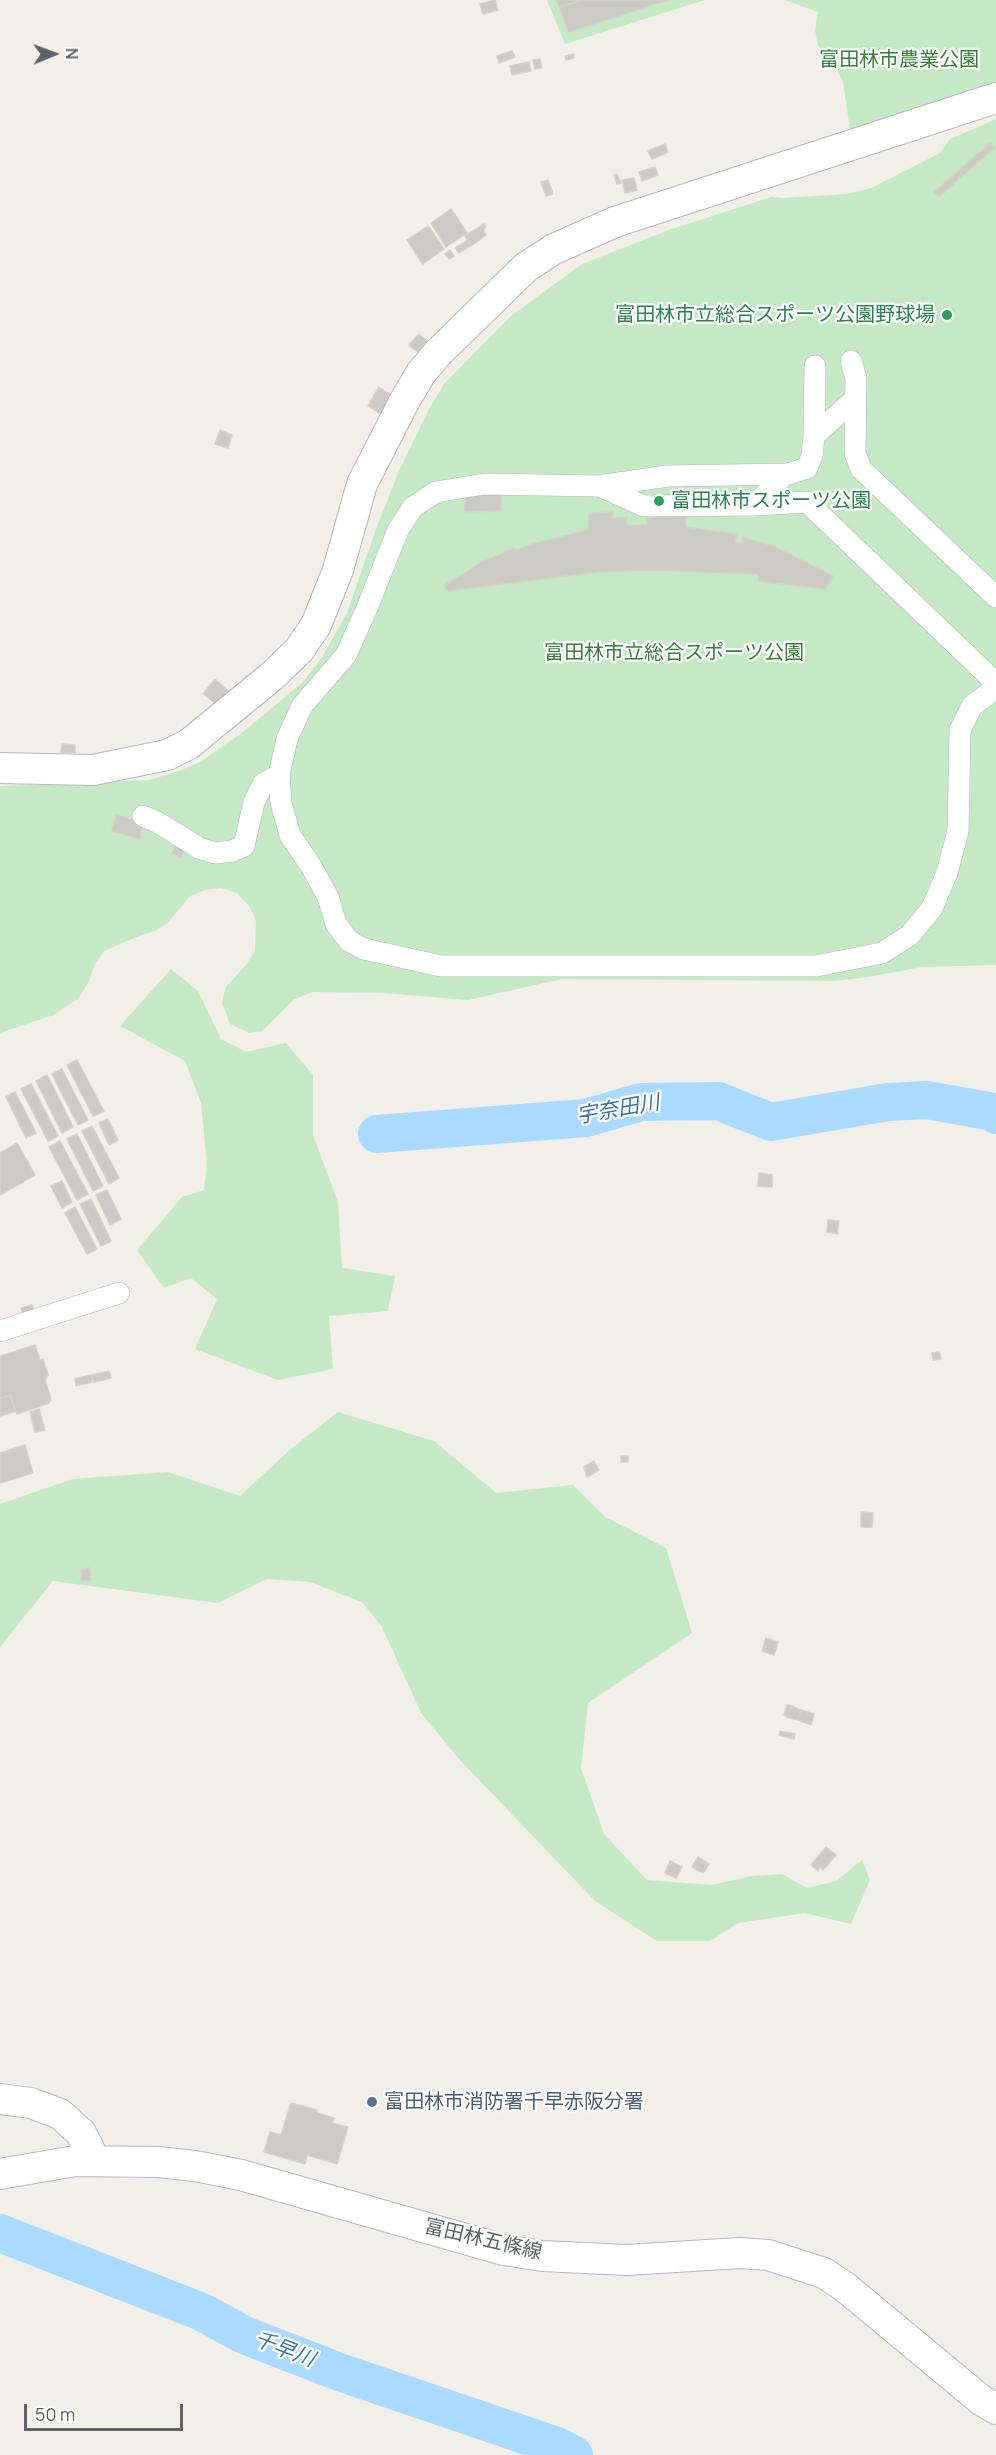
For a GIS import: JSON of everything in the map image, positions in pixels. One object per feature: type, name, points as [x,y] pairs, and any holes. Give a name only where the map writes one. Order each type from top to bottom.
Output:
[{"type":"street","points":[[0,768],[93,770],[166,755],[189,744],[272,676],[299,650],[316,625],[338,570],[362,484],[421,373],[438,353],[526,267],[554,249],[615,222],[996,98]]},
{"type":"street","points":[[851,362],[856,378],[855,453],[861,469],[996,597]]},
{"type":"street","points":[[815,366],[814,436],[812,456],[807,468],[785,474],[668,476],[598,486],[484,484],[436,492],[413,507],[398,530],[368,608],[346,655],[302,706],[287,739],[279,775],[281,803],[290,835],[328,897],[336,924],[349,941],[364,949],[441,966],[816,966],[882,952],[910,935],[932,908],[947,873],[958,831],[960,730],[972,706],[996,688]]},
{"type":"street","points":[[814,436],[856,398]]},
{"type":"street","points":[[755,505],[785,474]]},
{"type":"street","points":[[598,486],[644,506],[807,502],[996,683]]},
{"type":"street","points":[[143,816],[159,823],[199,848],[215,853],[232,851],[244,846],[254,802],[263,784],[279,775]]},
{"type":"street","points":[[0,1331],[119,1293]]},
{"type":"street","points":[[0,2099],[31,2103],[60,2114],[81,2133],[96,2161]]},
{"type":"street","name":"富田林五條線","points":[[14,2171],[75,2161],[158,2162],[195,2166],[241,2175],[504,2250],[543,2256],[627,2260],[740,2253],[768,2255],[824,2273],[845,2287],[981,2400],[996,2409]]},
{"type":"green space","points":[[547,0],[705,0],[565,44]]},
{"type":"green space","name":"富田林市農業公園","points":[[785,0],[996,0],[996,89],[851,136],[843,82],[834,65],[818,46],[815,30],[818,12]]},
{"type":"green space","name":"富田林市立総合スポーツ公園","points":[[996,119],[996,965],[921,967],[834,981],[562,979],[468,1000],[384,993],[312,992],[293,1000],[262,1031],[249,1033],[230,1024],[222,1003],[225,988],[246,965],[255,951],[256,921],[250,907],[237,893],[221,888],[205,890],[190,896],[168,923],[155,931],[104,951],[78,999],[53,1015],[0,1033],[0,786],[149,780],[179,771],[200,762],[243,732],[303,682],[322,657],[347,613],[399,471],[428,411],[444,384],[511,316],[582,264],[666,231],[771,197],[847,194],[871,188],[940,153],[950,139]]},
{"type":"green space","points":[[171,969],[198,991],[221,1039],[246,1052],[286,1043],[313,1075],[313,1135],[338,1202],[342,1268],[395,1276],[388,1311],[329,1316],[333,1369],[278,1380],[195,1349],[217,1299],[191,1278],[164,1288],[137,1250],[182,1197],[204,1190],[207,1165],[201,1103],[185,1061],[120,1026]]},
{"type":"green space","points":[[338,1412],[434,1441],[496,1493],[573,1485],[605,1517],[666,1548],[692,1633],[588,1703],[581,1768],[604,1834],[647,1880],[711,1885],[753,1876],[782,1874],[807,1888],[836,1881],[862,1860],[870,1880],[851,1924],[805,1913],[738,1923],[710,1941],[657,1941],[595,1901],[459,1759],[421,1713],[382,1627],[362,1602],[310,1582],[267,1579],[218,1603],[53,1581],[0,1647],[0,1504],[73,1479],[168,1472],[240,1496],[292,1448]]},
{"type":"building","points":[[495,0],[498,10],[483,14],[480,4]]},
{"type":"building","points":[[557,0],[581,0],[559,7]]},
{"type":"building","points":[[583,0],[669,0],[568,32],[560,7]]},
{"type":"building","points":[[512,51],[515,57],[499,63],[497,56]]},
{"type":"building","points":[[573,54],[574,58],[566,60],[565,56]]},
{"type":"building","points":[[540,59],[542,68],[535,69],[533,60]]},
{"type":"building","points":[[529,62],[531,71],[512,75],[510,66]]},
{"type":"building","points":[[990,143],[994,148],[939,197],[934,192]]},
{"type":"building","points":[[665,144],[668,152],[652,159],[648,151]]},
{"type":"building","points":[[655,167],[658,175],[642,181],[639,172]]},
{"type":"building","points":[[617,174],[621,183],[617,184],[614,175]]},
{"type":"building","points":[[634,178],[637,190],[625,193],[622,180]]},
{"type":"building","points":[[548,180],[553,194],[546,196],[541,182]]},
{"type":"building","points":[[451,209],[467,233],[446,247],[431,223]]},
{"type":"building","points":[[484,224],[486,227],[483,230],[486,235],[471,246],[465,236]]},
{"type":"building","points":[[428,226],[444,249],[423,264],[407,240]]},
{"type":"building","points":[[467,241],[470,246],[459,253],[455,248]]},
{"type":"building","points":[[450,250],[454,256],[449,259],[445,254]]},
{"type":"building","points":[[419,334],[428,342],[419,353],[409,345]]},
{"type":"building","points":[[379,387],[394,397],[383,415],[368,406]]},
{"type":"building","points":[[220,430],[232,435],[228,448],[215,444]]},
{"type":"building","points":[[501,494],[501,511],[465,512],[465,495]]},
{"type":"building","points":[[686,511],[686,527],[737,534],[735,542],[741,543],[743,537],[773,546],[833,576],[825,589],[758,581],[758,574],[650,570],[598,572],[447,591],[445,585],[480,563],[514,548],[516,550],[588,530],[589,513],[613,512],[613,518],[627,517],[627,525],[647,525],[647,518]]},
{"type":"building","points":[[215,679],[228,691],[218,705],[203,694]]},
{"type":"building","points":[[62,744],[75,745],[75,753],[61,752]]},
{"type":"building","points":[[116,815],[143,822],[140,839],[112,831]]},
{"type":"building","points":[[177,844],[186,848],[181,858],[172,853]]},
{"type":"building","points":[[77,1060],[104,1111],[93,1116],[67,1065]]},
{"type":"building","points":[[62,1069],[88,1120],[78,1125],[52,1074]]},
{"type":"building","points":[[47,1075],[73,1127],[62,1133],[36,1081]]},
{"type":"building","points":[[31,1084],[58,1136],[48,1141],[21,1089]]},
{"type":"building","points":[[15,1092],[36,1133],[26,1138],[6,1097]]},
{"type":"building","points":[[108,1119],[118,1140],[109,1145],[99,1123]]},
{"type":"building","points":[[92,1126],[119,1178],[109,1184],[82,1131]]},
{"type":"building","points":[[77,1134],[103,1186],[93,1191],[67,1139]]},
{"type":"building","points":[[60,1141],[88,1194],[77,1200],[49,1147]]},
{"type":"building","points":[[17,1143],[35,1175],[0,1195],[0,1153]]},
{"type":"building","points":[[759,1173],[772,1175],[772,1187],[758,1186]]},
{"type":"building","points":[[62,1181],[72,1202],[62,1208],[51,1186]]},
{"type":"building","points":[[107,1190],[121,1219],[110,1225],[96,1195]]},
{"type":"building","points":[[91,1199],[111,1241],[101,1246],[80,1204]]},
{"type":"building","points":[[75,1207],[97,1249],[87,1254],[65,1213]]},
{"type":"building","points":[[828,1220],[839,1221],[837,1234],[827,1232]]},
{"type":"building","points":[[32,1305],[34,1310],[23,1313],[21,1308]]},
{"type":"building","points":[[35,1345],[48,1375],[45,1380],[51,1399],[49,1403],[17,1414],[10,1395],[0,1398],[0,1356]]},
{"type":"building","points":[[939,1352],[941,1359],[933,1360],[932,1353]]},
{"type":"building","points":[[109,1371],[111,1378],[94,1382],[92,1375]]},
{"type":"building","points":[[91,1375],[92,1382],[76,1386],[75,1379]]},
{"type":"building","points":[[10,1395],[16,1411],[0,1416],[0,1398]]},
{"type":"building","points":[[39,1409],[45,1430],[35,1432],[30,1412]]},
{"type":"building","points":[[25,1445],[33,1473],[0,1483],[0,1453]]},
{"type":"building","points":[[621,1456],[628,1456],[628,1462],[621,1462]]},
{"type":"building","points":[[594,1461],[599,1470],[587,1477],[584,1467]]},
{"type":"building","points":[[861,1512],[873,1513],[872,1527],[861,1527]]},
{"type":"building","points":[[90,1568],[91,1580],[81,1581],[81,1570]]},
{"type":"building","points":[[766,1638],[778,1642],[774,1655],[762,1651]]},
{"type":"building","points":[[787,1705],[791,1706],[788,1716],[784,1715]]},
{"type":"building","points":[[791,1706],[801,1710],[798,1720],[787,1717]]},
{"type":"building","points":[[801,1710],[814,1714],[811,1725],[798,1720]]},
{"type":"building","points":[[780,1731],[795,1734],[794,1739],[779,1735]]},
{"type":"building","points":[[826,1847],[836,1855],[823,1870],[820,1867],[818,1871],[811,1865]]},
{"type":"building","points":[[698,1857],[709,1864],[703,1873],[692,1867]]},
{"type":"building","points":[[670,1861],[682,1867],[676,1878],[665,1873]]},
{"type":"building","points":[[291,2103],[317,2110],[317,2113],[334,2118],[332,2123],[348,2127],[337,2164],[307,2155],[305,2164],[264,2152],[270,2132],[281,2135]]},
{"type":"waterway","name":"宇奈田川","points":[[377,1134],[586,1118],[641,1102],[718,1101],[771,1122],[888,1102],[927,1100],[994,1112],[996,1115]]},
{"type":"waterway","name":"千早川","points":[[0,2233],[202,2312],[244,2335],[342,2373],[557,2446],[574,2455]]},
{"type":"place","name":"富田林市立総合スポーツ公園野球場","points":[[947,315]]},
{"type":"place","name":"富田林市スポーツ公園","points":[[659,501]]},
{"type":"place","name":"富田林市消防署千早赤阪分署","points":[[372,2102]]}]
